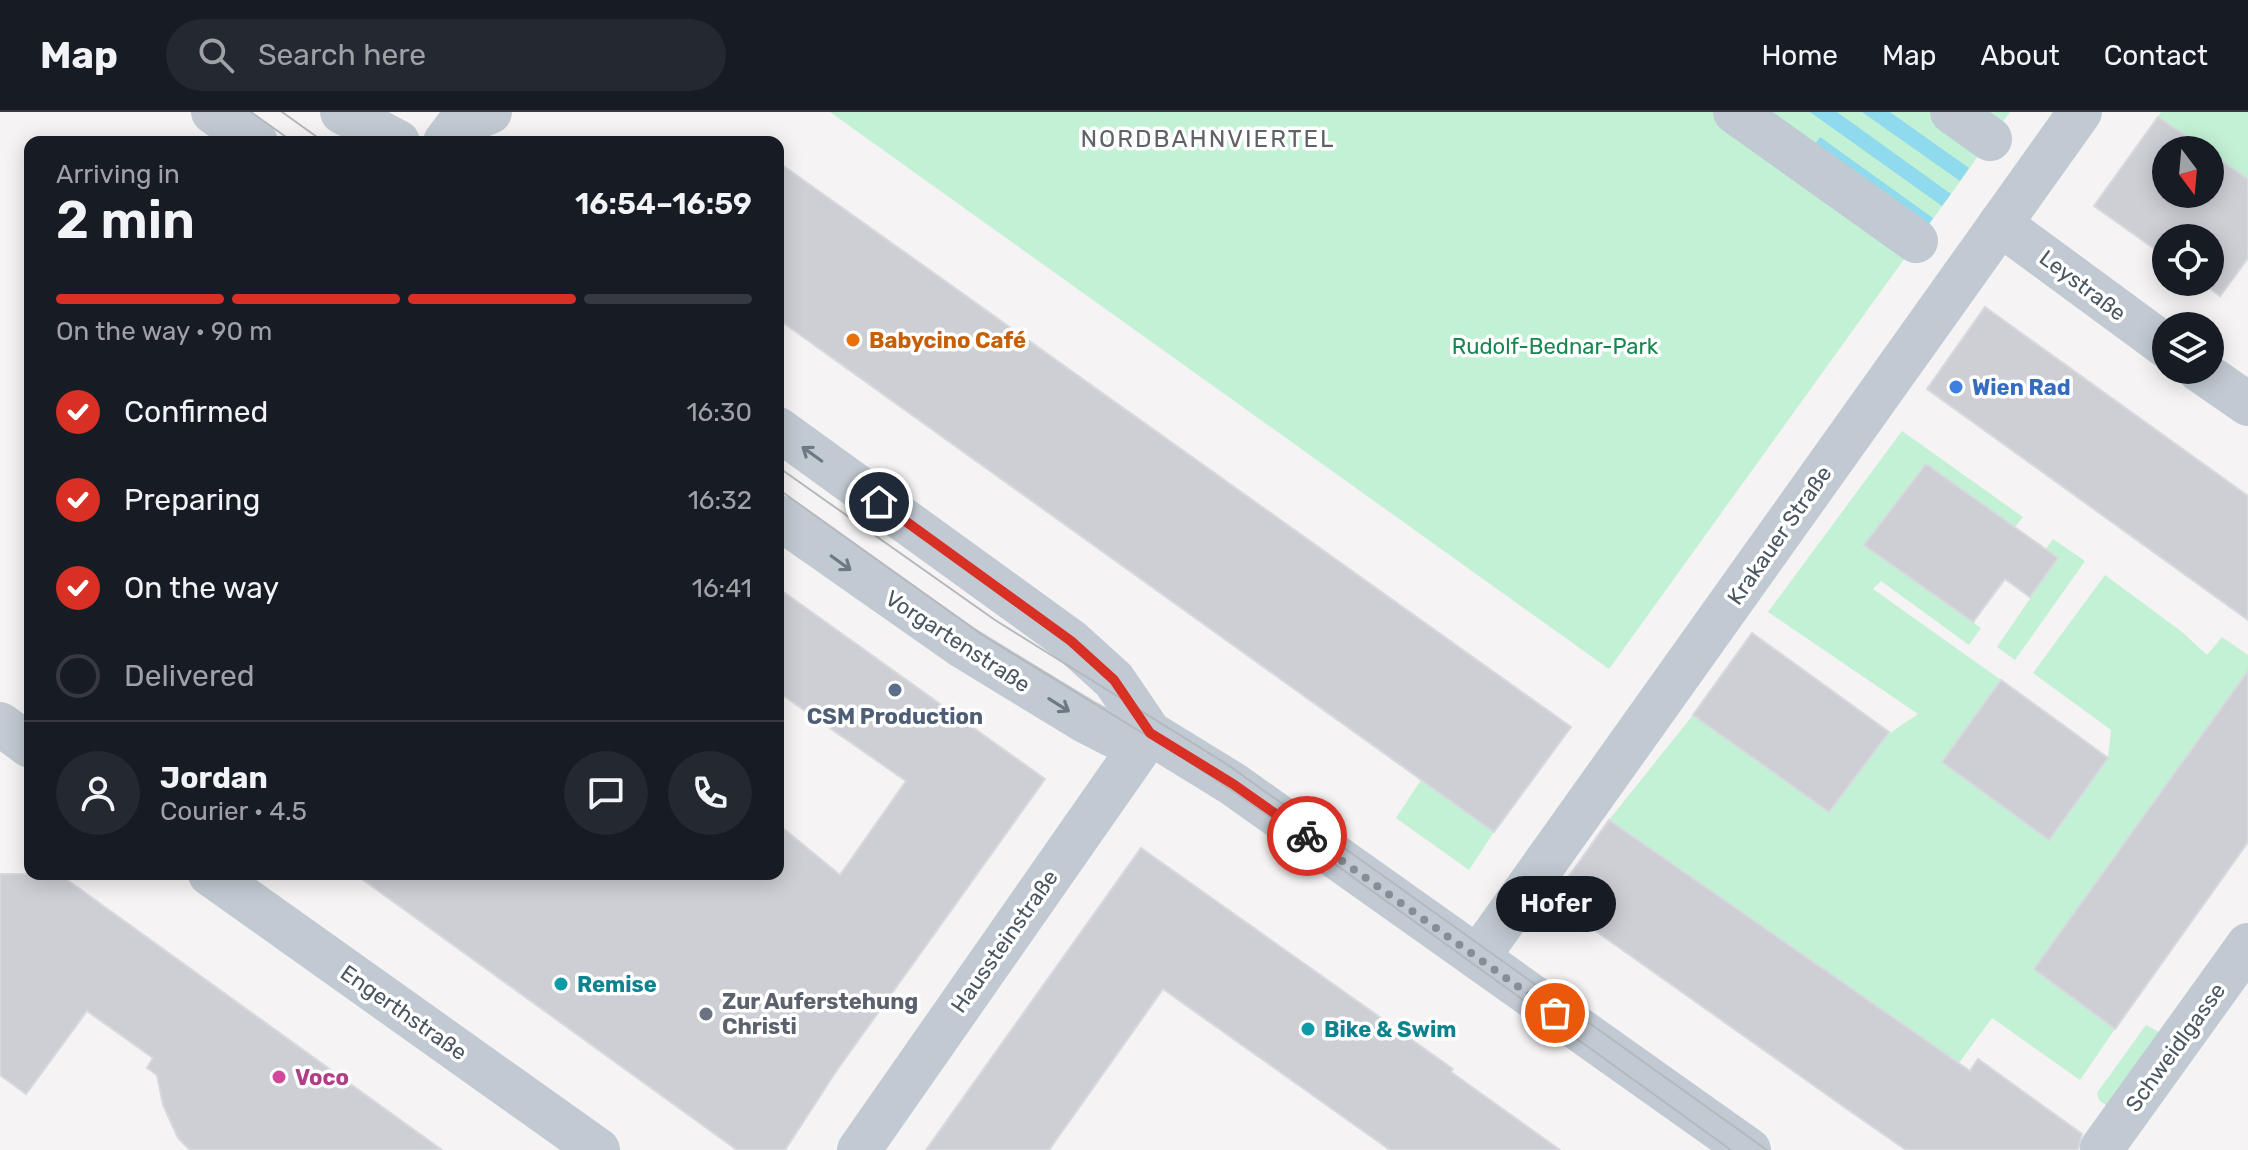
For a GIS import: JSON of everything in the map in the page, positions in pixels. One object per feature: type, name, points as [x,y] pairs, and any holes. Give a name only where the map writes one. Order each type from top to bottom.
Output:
[{"type":"street","points":[[213,112],[247,136]]},
{"type":"street","points":[[342,112],[387,136]]},
{"type":"street","points":[[450,136],[457,126],[490,112]]},
{"type":"street","points":[[1735,112],[1916,241]]},
{"type":"street","points":[[1952,112],[1990,139]]},
{"type":"street","name":"Krakauer Straße","points":[[1478,957],[2080,112]]},
{"type":"street","name":"Leystraße","points":[[2000,224],[2152,336]]},
{"type":"street","points":[[2219,384],[2248,404]]},
{"type":"street","points":[[784,433],[1071,641],[1114,680],[1150,733],[1233,784],[1749,1150]]},
{"type":"street","name":"Vorgartenstraße","points":[[784,521],[962,646],[1085,721],[1114,736],[1150,733]]},
{"type":"street","points":[[0,724],[24,742]]},
{"type":"street","name":"Haussteinstraße","points":[[859,1150],[1150,733]]},
{"type":"street","name":"Engerthstraße","points":[[218,880],[598,1150]]},
{"type":"street","name":"Schweidlgasse","points":[[2102,1148],[2248,945]]},
{"type":"green space","name":"Rudolf-Bednar-Park","points":[[830,112],[2010,112],[1609,669]]},
{"type":"green space","points":[[2161,112],[2248,112],[2248,179],[2224,163],[2224,136],[2186,136],[2158,117]]},
{"type":"green space","points":[[1902,431],[2023,517],[2015,527],[1926,464],[1865,545],[1981,628],[1969,645],[1881,581],[1873,589],[2001,680],[1942,762],[2049,839],[2108,758],[2111,730],[2033,673],[2105,575],[2182,632],[2207,655],[2222,637],[2248,655],[2248,705],[2231,694],[2035,969],[2115,1029],[2080,1080],[1992,1018],[1959,1063],[1609,820],[1693,715],[1828,812],[1887,735],[1918,714],[1768,612]]},
{"type":"green space","points":[[2053,539],[2085,561],[2015,660],[1997,647],[2058,558],[2046,549]]},
{"type":"green space","points":[[1421,780],[1494,832],[1469,870],[1396,818]]},
{"type":"green space","points":[[2146,1025],[2164,1035],[2111,1109],[2099,1100],[2097,1093]]},
{"type":"water","points":[[1810,112],[1837,112],[1951,194],[1942,206]]},
{"type":"water","points":[[1862,112],[1890,112],[1969,168],[1960,181]]},
{"type":"water","points":[[1820,137],[1933,218],[1924,231],[1811,150]]},
{"type":"building","points":[[2158,117],[2186,136],[2152,136],[2152,208],[2224,208],[2224,163],[2248,179],[2248,258],[2224,291],[2224,224],[2152,224],[2152,247],[2094,206]]},
{"type":"building","points":[[784,166],[1571,727],[1494,832],[784,323]]},
{"type":"building","points":[[1985,307],[2248,496],[2248,620],[1927,389]]},
{"type":"building","points":[[1926,464],[2058,558],[2030,597],[2005,579],[1973,622],[1864,545]]},
{"type":"building","points":[[784,592],[1045,779],[837,1070],[785,1150],[737,1150],[363,880],[784,880],[784,829],[840,875],[906,781],[784,696]]},
{"type":"building","points":[[1752,633],[1889,732],[1829,812],[1693,715]]},
{"type":"building","points":[[2248,671],[2248,842],[2115,1029],[2034,969]]},
{"type":"building","points":[[2001,680],[2108,758],[2049,840],[1942,762]]},
{"type":"building","points":[[1609,820],[1970,1071],[1978,1059],[2082,1134],[2078,1150],[1906,1150],[1847,1109],[1552,900]]},
{"type":"building","name":"Bike & Swim","points":[[1141,848],[1453,1069],[1451,1072],[1560,1150],[1390,1150],[1163,989],[1049,1150],[926,1150]]},
{"type":"building","points":[[0,874],[24,874],[24,880],[67,880],[442,1150],[190,1150],[178,1138],[163,1105],[157,1075],[147,1068],[153,1058],[87,1011],[26,1094],[0,1075]]},
{"type":"tram line","points":[[251,112],[285,136]]},
{"type":"tram line","points":[[282,112],[316,136]]},
{"type":"tram line","points":[[784,471],[995,620],[1228,765],[1767,1150]]},
{"type":"tram line","points":[[784,493],[984,636],[1246,800],[1731,1150]]},
{"type":"way so far","points":[[1307,836],[1555,1013]]},
{"type":"place","name":"Babycino Café","points":[[853,340]]},
{"type":"place","name":"Wien Rad","points":[[1956,387]]},
{"type":"place","name":"CSM Production","points":[[895,690]]},
{"type":"place","name":"Remise","points":[[561,984]]},
{"type":"place","name":"Hofer","points":[[1555,1013]]},
{"type":"place","name":"Zur Auferstehung Christi","points":[[706,1014]]},
{"type":"place","name":"Bike & Swim","points":[[1308,1029]]},
{"type":"place","name":"Voco","points":[[279,1077]]},
{"type":"district","name":"NORDBAHNVIERTEL","points":[[1208,139]]},
{"type":"route","points":[[879,502],[1071,641],[1114,680],[1150,733],[1233,784],[1307,836]]}]
